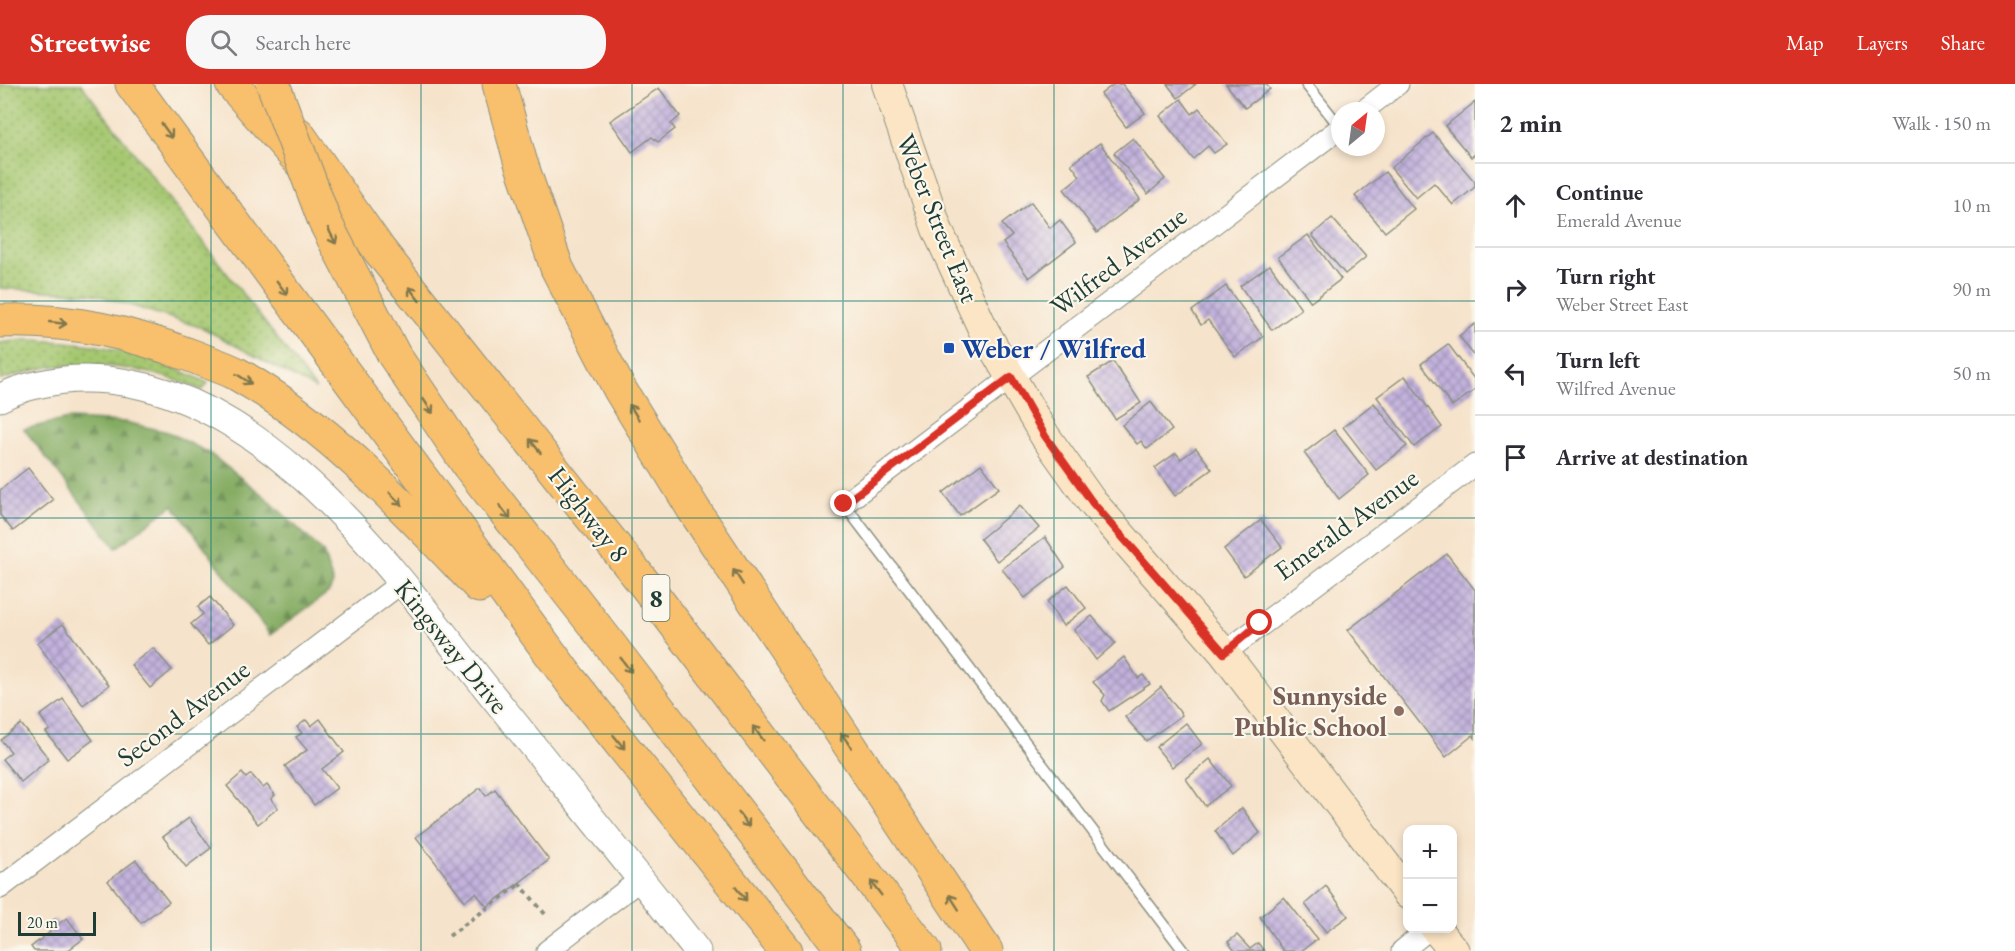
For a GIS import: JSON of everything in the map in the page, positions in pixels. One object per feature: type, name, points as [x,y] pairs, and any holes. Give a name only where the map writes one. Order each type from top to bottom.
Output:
[{"type":"highway","points":[[132,84],[570,680],[786,951]]},
{"type":"highway","points":[[232,84],[380,251]]},
{"type":"highway","points":[[262,84],[380,251]]},
{"type":"highway","points":[[273,84],[309,180],[336,243],[394,355],[469,466],[603,636],[844,951]]},
{"type":"highway","points":[[500,84],[520,160],[557,268],[618,388],[694,510],[986,951]]},
{"type":"highway","name":"Highway 8","points":[[380,251],[647,587],[924,951]]},
{"type":"highway","points":[[0,321],[36,320],[104,328],[176,350],[236,373],[309,422],[393,496],[570,680]]},
{"type":"main road","name":"Weber Street East","points":[[887,84],[938,229],[984,331],[1045,436],[1092,502],[1224,653],[1403,889]]},
{"type":"main road","points":[[1439,933],[1454,951]]},
{"type":"street","points":[[1375,102],[1398,84]]},
{"type":"street","name":"Wilfred Avenue","points":[[844,504],[1331,135]]},
{"type":"street","name":"Kingsway Drive","points":[[0,398],[62,379],[114,379],[163,390],[216,414],[261,443],[317,488],[401,583],[697,951]]},
{"type":"street","name":"Emerald Avenue","points":[[1224,653],[1475,465]]},
{"type":"street","name":"Second Avenue","points":[[0,888],[401,583]]},
{"type":"street","points":[[548,951],[641,879]]},
{"type":"street","points":[[1402,951],[1424,933]]},
{"type":"lane","points":[[1306,84],[1331,116]]},
{"type":"lane","points":[[844,504],[1184,951]]},
{"type":"path","points":[[449,936],[520,883],[545,914]]},
{"type":"green space","points":[[0,84],[81,84],[316,389],[203,328],[94,294],[0,288]]},
{"type":"green space","points":[[24,340],[74,343],[119,350],[162,363],[208,383],[202,390],[150,373],[95,365],[44,368],[0,380],[0,343]]},
{"type":"green space","points":[[68,419],[125,422],[168,432],[209,453],[264,496],[323,552],[333,583],[329,592],[270,635],[173,505],[116,548],[24,429]]},
{"type":"building","points":[[1114,84],[1122,84],[1145,113],[1126,127],[1101,94]]},
{"type":"building","points":[[1167,84],[1196,84],[1178,98]]},
{"type":"building","points":[[1226,84],[1266,84],[1270,89],[1245,108]]},
{"type":"building","points":[[659,88],[680,116],[671,124],[675,129],[658,142],[652,137],[632,152],[610,121]]},
{"type":"building","points":[[1181,99],[1192,114],[1199,108],[1227,144],[1214,153],[1208,146],[1193,159],[1160,116]]},
{"type":"building","points":[[1475,102],[1475,154],[1471,157],[1445,126]]},
{"type":"building","points":[[1433,133],[1475,182],[1475,187],[1453,205],[1434,183],[1416,198],[1391,168]]},
{"type":"building","points":[[1133,138],[1165,179],[1148,194],[1114,153]]},
{"type":"building","points":[[1100,143],[1140,199],[1097,233],[1064,189],[1080,176],[1071,164]]},
{"type":"building","points":[[1385,172],[1414,209],[1385,232],[1355,196]]},
{"type":"building","points":[[1031,202],[1050,228],[1060,220],[1076,242],[1029,278],[1003,243],[1012,236],[1002,224]]},
{"type":"building","points":[[1332,218],[1366,257],[1345,274],[1312,235]]},
{"type":"building","points":[[1308,235],[1341,279],[1311,302],[1278,257]]},
{"type":"building","points":[[1270,265],[1301,309],[1272,330],[1240,286]]},
{"type":"building","points":[[1226,286],[1263,337],[1235,357],[1208,320],[1201,325],[1192,311]]},
{"type":"building","points":[[1475,324],[1475,357],[1459,336]]},
{"type":"building","points":[[1448,344],[1475,380],[1475,390],[1452,406],[1421,364]]},
{"type":"building","points":[[1113,361],[1141,403],[1115,419],[1088,377]]},
{"type":"building","points":[[1405,376],[1442,427],[1414,447],[1377,397]]},
{"type":"building","points":[[1151,402],[1172,430],[1147,449],[1141,441],[1137,444],[1122,425]]},
{"type":"building","points":[[1374,403],[1407,446],[1376,470],[1343,427]]},
{"type":"building","points":[[1334,430],[1369,475],[1339,499],[1304,453]]},
{"type":"building","points":[[1196,448],[1212,469],[1175,496],[1155,468],[1176,453],[1181,459]]},
{"type":"building","points":[[981,464],[999,488],[960,516],[943,493]]},
{"type":"building","points":[[28,468],[53,500],[13,531],[0,515],[0,490]]},
{"type":"building","points":[[1020,506],[1039,528],[997,561],[980,539]]},
{"type":"building","points":[[1261,520],[1282,547],[1244,576],[1224,549]]},
{"type":"building","points":[[1045,537],[1065,567],[1025,598],[1002,569]]},
{"type":"building","points":[[1447,554],[1475,590],[1475,738],[1473,735],[1446,757],[1348,630]]},
{"type":"building","points":[[1068,585],[1086,608],[1063,626],[1047,602]]},
{"type":"building","points":[[210,597],[233,625],[208,645],[191,624],[203,614],[198,607]]},
{"type":"building","points":[[1092,616],[1115,643],[1096,660],[1074,630]]},
{"type":"building","points":[[63,624],[109,685],[83,705],[37,643]]},
{"type":"building","points":[[153,648],[172,670],[150,688],[131,665]]},
{"type":"building","points":[[1124,657],[1138,678],[1143,675],[1150,684],[1109,711],[1102,701],[1105,695],[1093,682]]},
{"type":"building","points":[[1161,687],[1182,715],[1146,741],[1125,717]]},
{"type":"building","points":[[63,699],[93,740],[67,759],[46,732],[50,730],[40,716]]},
{"type":"building","points":[[320,719],[344,752],[322,769],[337,788],[314,805],[285,766],[307,750],[296,737],[302,733],[297,727],[306,720],[311,726]]},
{"type":"building","points":[[1186,723],[1202,744],[1172,767],[1156,747]]},
{"type":"building","points":[[21,724],[49,759],[21,782],[2,759],[11,752],[1,740]]},
{"type":"building","points":[[1210,759],[1231,786],[1205,806],[1186,779]]},
{"type":"building","points":[[242,773],[246,778],[251,774],[263,788],[267,785],[275,795],[271,799],[278,808],[258,824],[227,786]]},
{"type":"building","points":[[480,788],[486,796],[495,789],[549,860],[487,907],[476,893],[465,901],[416,837]]},
{"type":"building","points":[[1242,808],[1260,833],[1233,856],[1215,831]]},
{"type":"building","points":[[189,818],[211,848],[186,867],[163,837]]},
{"type":"building","points":[[136,860],[169,902],[141,923],[108,881]]},
{"type":"building","points":[[1326,886],[1348,916],[1326,932],[1305,904]]},
{"type":"building","points":[[1284,897],[1317,939],[1301,951],[1283,951],[1260,917]]},
{"type":"building","points":[[67,918],[83,939],[67,951],[34,951],[31,947],[50,932],[46,926],[55,919],[58,924]]},
{"type":"building","points":[[1237,935],[1250,949],[1258,943],[1264,951],[1235,951],[1228,942]]},
{"type":"place","name":"Weber / Wilfred","points":[[949,348]]},
{"type":"place","name":"Sunnyside Public School","points":[[1399,711]]},
{"type":"route","points":[[844,504],[1011,377],[1045,436],[1092,502],[1224,653],[1260,623]]}]
